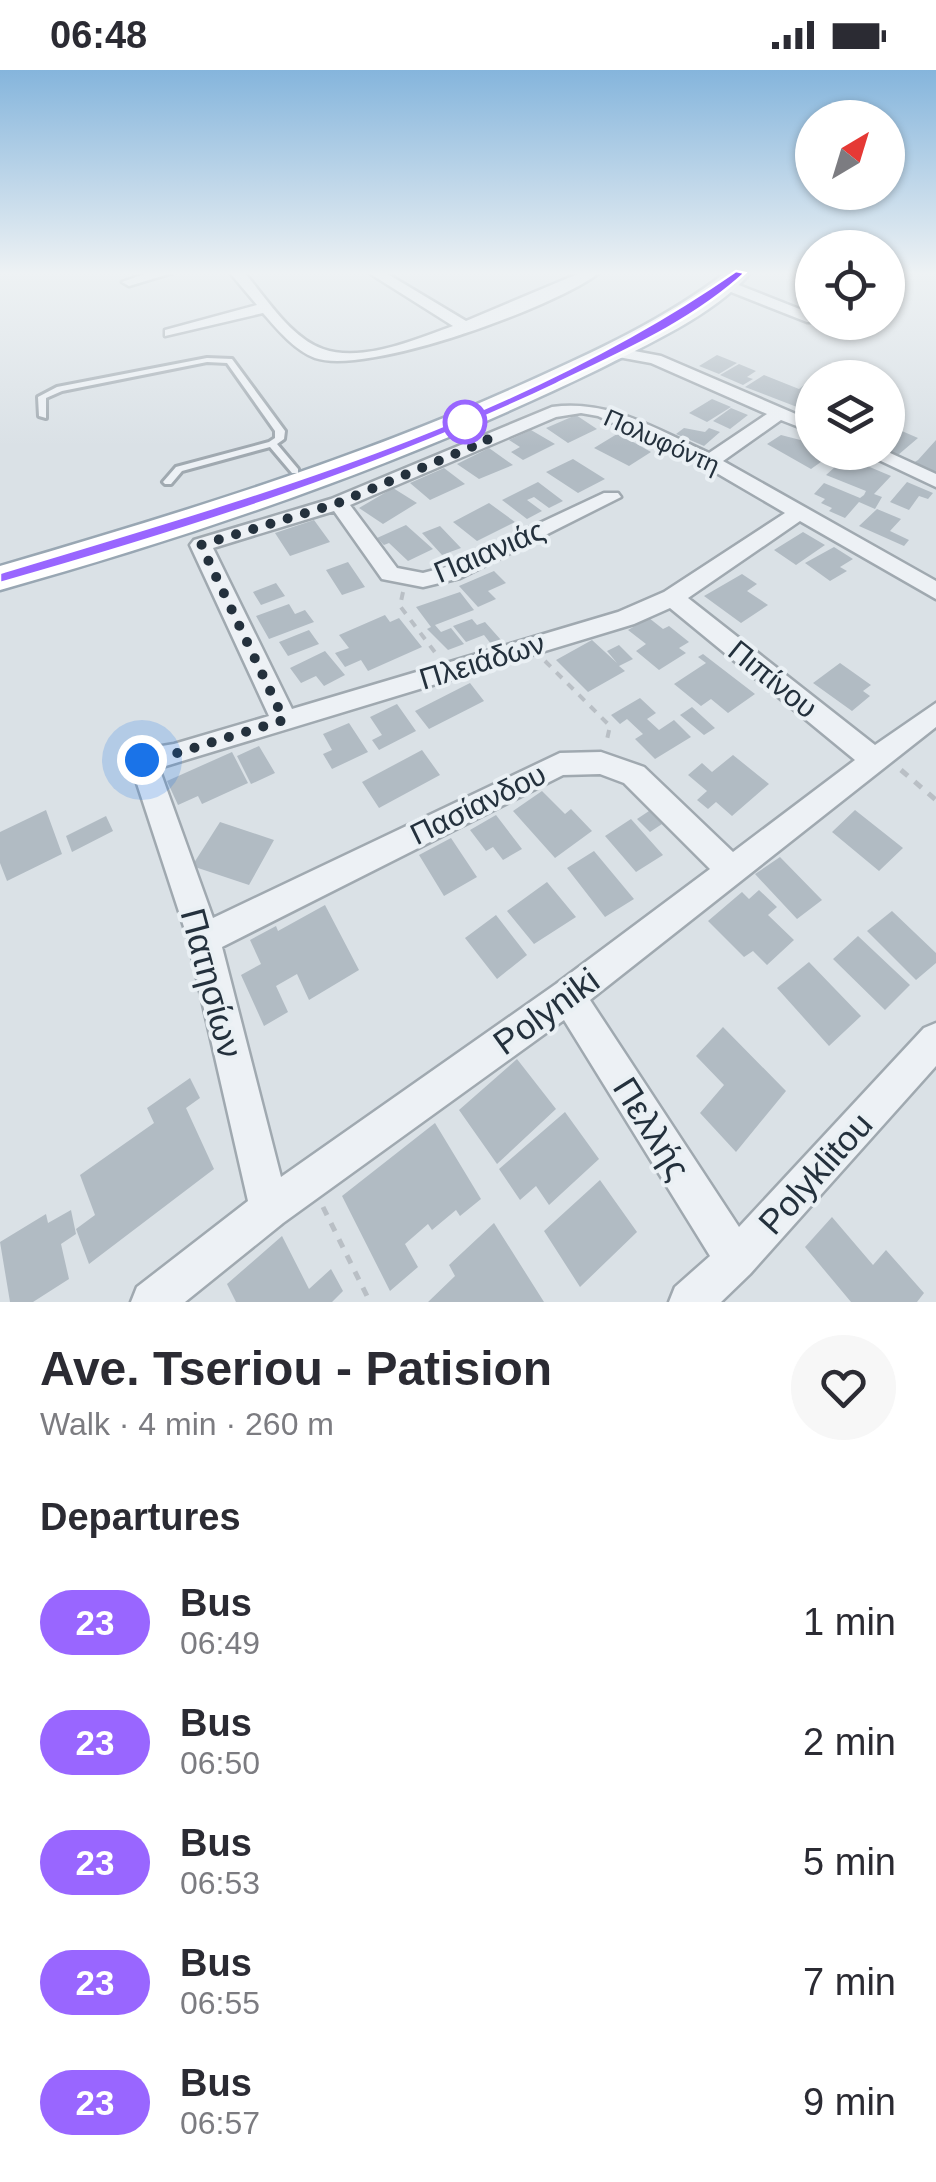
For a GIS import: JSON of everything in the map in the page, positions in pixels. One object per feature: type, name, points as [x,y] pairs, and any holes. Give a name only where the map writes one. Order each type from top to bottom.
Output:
[{"type":"main road","points":[[0,558],[295,472],[420,426],[562,365],[627,330]]},
{"type":"main road","points":[[0,578],[384,456],[624,346],[647,330]]},
{"type":"street","points":[[170,333],[179,330]]},
{"type":"street","points":[[293,330],[316,352],[332,358],[370,356],[450,330]]},
{"type":"street","points":[[624,346],[655,359]]},
{"type":"street","points":[[624,346],[795,420]]},
{"type":"street","name":"Πολυφόντη","points":[[284,720],[201,545],[338,503],[552,412],[580,408],[603,412],[710,460],[936,591]]},
{"type":"street","points":[[710,460],[780,413]]},
{"type":"street","points":[[905,467],[936,481]]},
{"type":"street","name":"Παιανιάς","points":[[338,503],[390,574],[423,580],[452,573],[611,497]]},
{"type":"street","name":"Πλειάδων","points":[[142,760],[174,754],[626,618],[672,598],[800,512]]},
{"type":"street","name":"Πιπίνου","points":[[672,598],[878,757]]},
{"type":"street","name":"Polyniki","points":[[152,1302],[270,1209],[568,996],[936,713]]},
{"type":"street","name":"Πατησίων","points":[[142,760],[204,939],[270,1209]]},
{"type":"street","points":[[601,763],[634,775],[733,872]]},
{"type":"street","name":"Πασίανδου","points":[[204,939],[560,764],[601,763]]},
{"type":"street","name":"Πελλής","points":[[568,996],[736,1260]]},
{"type":"street","name":"Polyklitou","points":[[690,1302],[736,1260],[936,1040]]},
{"type":"lane","points":[[44,416],[42,397],[47,392],[222,359],[229,361],[280,431],[272,444],[179,469],[168,482]]},
{"type":"lane","points":[[272,444],[295,472]]},
{"type":"path","points":[[407,577],[400,606],[448,671]]},
{"type":"path","points":[[531,646],[610,726],[601,763]]},
{"type":"path","points":[[878,757],[936,800]]},
{"type":"path","points":[[310,1180],[370,1302]]},
{"type":"building","points":[[717,355],[737,363],[719,374],[699,366]]},
{"type":"building","points":[[739,364],[756,371],[747,377],[753,379],[743,385],[720,375]]},
{"type":"building","points":[[764,375],[795,387],[795,406],[745,387]]},
{"type":"building","points":[[712,399],[731,407],[707,422],[689,413]]},
{"type":"building","points":[[731,408],[748,415],[730,429],[713,421]]},
{"type":"building","points":[[576,415],[597,429],[568,443],[546,428]]},
{"type":"building","points":[[684,428],[720,432],[704,446],[676,434]]},
{"type":"building","points":[[531,430],[555,444],[523,460],[511,452],[520,447],[509,440]]},
{"type":"building","points":[[905,432],[918,438],[905,449]]},
{"type":"building","points":[[617,434],[651,452],[629,466],[594,448]]},
{"type":"building","points":[[781,435],[795,439],[795,460],[767,444]]},
{"type":"building","points":[[936,440],[936,472],[913,463],[918,460]]},
{"type":"building","points":[[489,448],[513,465],[479,479],[457,464]]},
{"type":"building","points":[[573,459],[605,479],[578,493],[546,472]]},
{"type":"building","points":[[444,468],[465,484],[430,500],[410,483]]},
{"type":"building","points":[[832,470],[877,470],[891,476],[874,494],[882,497],[875,509],[859,502],[845,518],[829,511],[832,508],[821,503],[825,499],[814,494],[824,483],[860,498],[866,491],[826,475]]},
{"type":"building","points":[[538,482],[563,501],[549,508],[534,497],[527,500],[542,511],[527,519],[502,500]]},
{"type":"building","points":[[907,482],[933,493],[928,499],[919,496],[909,510],[890,502]]},
{"type":"building","points":[[393,488],[417,503],[383,524],[359,508]]},
{"type":"building","points":[[489,503],[515,522],[477,541],[453,522]]},
{"type":"building","points":[[877,509],[901,519],[890,531],[909,540],[904,546],[859,526]]},
{"type":"building","points":[[314,520],[330,542],[290,556],[275,533]]},
{"type":"building","points":[[406,525],[433,549],[408,561],[389,543],[384,545],[377,538]]},
{"type":"building","points":[[440,526],[461,548],[442,555],[422,533]]},
{"type":"building","points":[[803,532],[825,545],[796,565],[774,550]]},
{"type":"building","points":[[834,547],[853,559],[840,567],[847,571],[830,581],[805,563]]},
{"type":"building","points":[[348,562],[365,587],[342,595],[326,570]]},
{"type":"building","points":[[494,571],[506,583],[488,591],[496,599],[478,607],[459,586]]},
{"type":"building","points":[[742,574],[757,584],[747,591],[768,605],[741,623],[704,596]]},
{"type":"building","points":[[276,583],[285,596],[261,605],[253,592]]},
{"type":"building","points":[[460,592],[474,610],[435,625],[441,632],[451,628],[464,644],[448,650],[427,629],[431,627],[416,607]]},
{"type":"building","points":[[289,604],[295,614],[305,610],[314,622],[269,639],[256,616]]},
{"type":"building","points":[[385,615],[390,622],[399,618],[422,647],[368,671],[361,660],[345,667],[335,653],[349,648],[339,635]]},
{"type":"building","points":[[649,618],[663,629],[669,626],[689,642],[679,648],[686,653],[659,670],[636,651],[646,644],[628,630]]},
{"type":"building","points":[[472,619],[477,625],[485,622],[501,640],[491,644],[484,635],[466,642],[453,626]]},
{"type":"building","points":[[309,630],[319,644],[288,656],[279,642]]},
{"type":"building","points":[[592,640],[617,663],[607,651],[619,645],[633,659],[619,666],[625,671],[588,692],[556,660]]},
{"type":"building","points":[[325,651],[345,675],[324,686],[316,676],[301,683],[290,668]]},
{"type":"building","points":[[703,654],[755,694],[728,713],[711,699],[701,706],[674,684],[706,663],[698,657]]},
{"type":"building","points":[[840,663],[871,685],[863,691],[870,696],[852,711],[813,683]]},
{"type":"building","points":[[470,683],[484,701],[429,729],[415,711]]},
{"type":"building","points":[[640,698],[656,713],[647,719],[659,730],[674,720],[691,737],[655,759],[635,739],[643,734],[627,719],[620,724],[611,715]]},
{"type":"building","points":[[397,704],[416,731],[379,750],[372,740],[382,735],[370,717]]},
{"type":"building","points":[[692,707],[715,728],[704,735],[680,715]]},
{"type":"building","points":[[349,723],[368,752],[332,769],[323,754],[332,750],[323,734]]},
{"type":"building","points":[[259,746],[275,773],[251,784],[237,756]]},
{"type":"building","points":[[422,750],[440,775],[379,808],[362,782]]},
{"type":"building","points":[[232,752],[248,783],[202,804],[198,796],[178,805],[167,781]]},
{"type":"building","points":[[733,755],[769,784],[732,816],[716,802],[708,809],[697,800],[707,791],[688,775],[702,763],[712,772]]},
{"type":"building","points":[[542,791],[565,814],[571,809],[592,831],[555,858],[513,811]]},
{"type":"building","points":[[46,810],[62,854],[7,881],[0,863],[0,832]]},
{"type":"building","points":[[855,810],[903,848],[879,871],[832,832]]},
{"type":"building","points":[[649,811],[662,824],[650,832],[637,819]]},
{"type":"building","points":[[496,815],[522,849],[503,860],[493,847],[486,851],[470,830]]},
{"type":"building","points":[[106,816],[113,831],[72,852],[66,836]]},
{"type":"building","points":[[631,819],[663,855],[636,872],[605,836]]},
{"type":"building","points":[[220,822],[274,840],[249,885],[192,866]]},
{"type":"building","points":[[451,838],[477,877],[444,896],[419,855]]},
{"type":"building","points":[[594,851],[634,899],[605,917],[567,868]]},
{"type":"building","points":[[780,857],[822,900],[797,919],[755,874]]},
{"type":"building","points":[[547,882],[576,917],[534,944],[507,911]]},
{"type":"building","points":[[759,890],[777,907],[768,915],[794,940],[767,965],[753,951],[744,957],[708,921],[742,892],[749,899]]},
{"type":"building","points":[[325,905],[359,970],[309,1000],[297,974],[276,986],[288,1012],[264,1026],[241,975],[261,964],[250,940],[276,926],[278,931]]},
{"type":"building","points":[[892,911],[936,953],[936,963],[916,980],[867,931]]},
{"type":"building","points":[[496,915],[527,955],[497,979],[465,938]]},
{"type":"building","points":[[858,936],[910,985],[885,1010],[833,959]]},
{"type":"building","points":[[809,962],[861,1016],[829,1046],[777,988]]},
{"type":"building","points":[[723,1027],[786,1091],[736,1152],[700,1113],[724,1085],[696,1056]]},
{"type":"building","points":[[517,1059],[556,1109],[497,1164],[459,1110]]},
{"type":"building","points":[[190,1078],[200,1098],[186,1108],[214,1169],[89,1264],[76,1229],[95,1215],[80,1175],[154,1123],[147,1108]]},
{"type":"building","points":[[565,1112],[599,1159],[549,1205],[536,1186],[520,1200],[499,1169]]},
{"type":"building","points":[[435,1123],[481,1199],[460,1216],[456,1210],[432,1230],[428,1224],[405,1244],[418,1267],[390,1291],[342,1196]]},
{"type":"building","points":[[600,1180],[637,1232],[580,1287],[544,1231]]},
{"type":"building","points":[[71,1210],[76,1234],[61,1244],[69,1279],[33,1302],[10,1302],[0,1242],[46,1214],[48,1223]]},
{"type":"building","points":[[832,1217],[873,1265],[886,1250],[924,1293],[917,1302],[851,1302],[805,1247]]},
{"type":"building","points":[[494,1223],[544,1302],[428,1302],[455,1276],[449,1265]]},
{"type":"building","points":[[282,1236],[309,1289],[331,1269],[343,1291],[332,1302],[236,1302],[227,1284]]},
{"type":"bus line","name":"23","points":[[0,578],[384,456],[514,400],[651,330]]},
{"type":"route","points":[[142,760],[284,720],[201,545],[338,503],[488,440],[465,422]]}]
